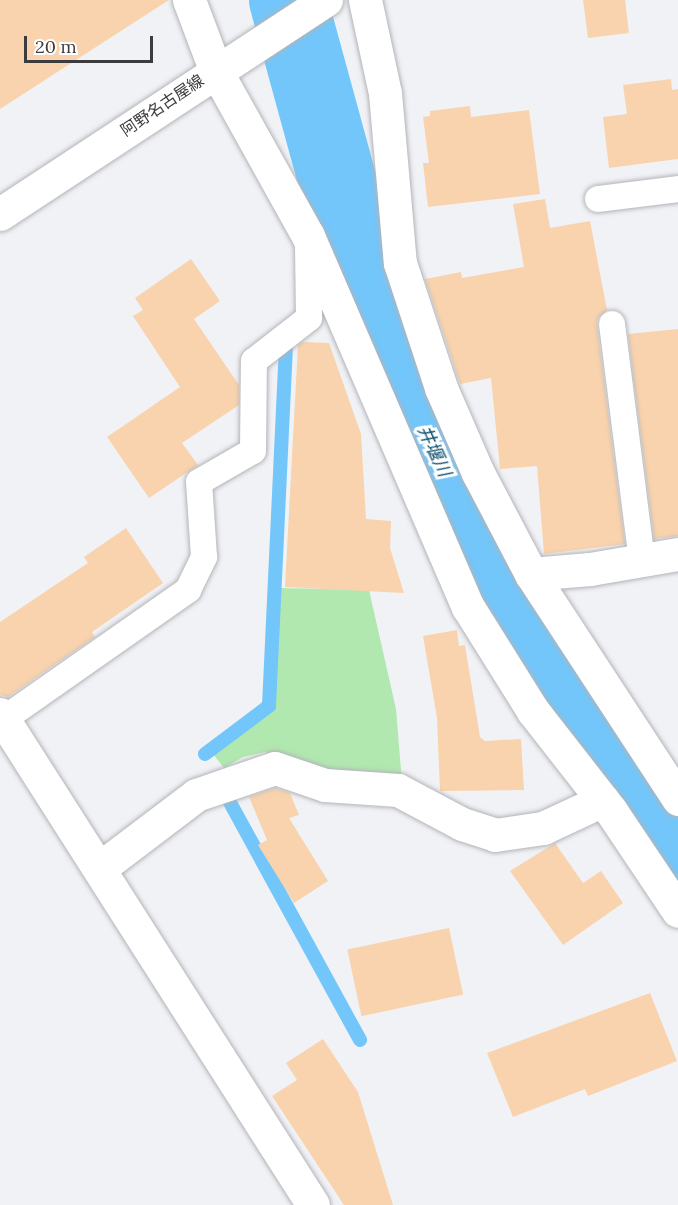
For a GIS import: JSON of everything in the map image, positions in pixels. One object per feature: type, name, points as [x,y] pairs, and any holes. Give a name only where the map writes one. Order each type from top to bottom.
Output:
[{"type":"street","points":[[189,0],[308,236],[468,607],[533,711],[603,800],[678,911]]},
{"type":"street","points":[[212,0],[223,64]]},
{"type":"street","name":"阿野名古屋線","points":[[0,214],[223,64],[326,0]]},
{"type":"street","points":[[365,0],[385,93],[400,263],[441,388],[478,473],[531,574],[678,799]]},
{"type":"street","points":[[531,574],[678,554]]},
{"type":"street","points":[[2,717],[313,1205]]},
{"type":"street","points":[[100,868],[196,795],[250,773],[275,768],[325,785],[398,790],[462,824],[495,835],[543,828],[603,800]]},
{"type":"lane","points":[[598,200],[678,189]]},
{"type":"lane","points":[[2,717],[188,590],[204,557],[198,482],[253,451],[254,361],[309,318],[308,236]]},
{"type":"lane","points":[[612,324],[642,560]]},
{"type":"green space","points":[[280,588],[369,590],[396,709],[402,782],[336,773],[265,752],[243,757],[224,768],[213,754],[274,711]]},
{"type":"building","points":[[0,0],[169,0],[0,109]]},
{"type":"building","points":[[583,0],[625,0],[629,33],[588,38]]},
{"type":"building","points":[[671,79],[672,90],[678,89],[678,159],[609,168],[603,117],[627,114],[623,85]]},
{"type":"building","points":[[470,106],[471,117],[529,110],[540,194],[428,207],[423,163],[429,163],[423,117],[430,116],[430,111]]},
{"type":"building","points":[[545,199],[550,228],[590,221],[607,310],[598,318],[597,326],[625,544],[544,554],[537,466],[500,469],[491,378],[460,384],[425,279],[461,272],[462,278],[524,267],[513,204]]},
{"type":"building","points":[[191,259],[220,301],[194,319],[239,385],[239,405],[182,443],[198,465],[149,498],[107,437],[180,387],[133,316],[143,310],[135,298]]},
{"type":"building","points":[[678,329],[678,536],[654,539],[628,334]]},
{"type":"building","points":[[303,342],[329,343],[361,434],[366,519],[391,521],[390,548],[404,593],[285,587],[298,345]]},
{"type":"building","points":[[126,528],[163,583],[92,632],[95,637],[8,697],[0,695],[0,622],[88,563],[84,557]]},
{"type":"building","points":[[457,630],[459,646],[465,645],[480,737],[485,741],[521,739],[524,790],[440,791],[437,718],[423,636]]},
{"type":"building","points":[[275,788],[290,793],[299,815],[289,818],[328,881],[294,903],[258,845],[267,840],[249,797]]},
{"type":"building","points":[[555,843],[583,883],[601,871],[623,903],[563,945],[510,871]]},
{"type":"building","points":[[449,928],[463,995],[361,1016],[347,950]]},
{"type":"building","points":[[650,993],[677,1061],[588,1096],[585,1089],[513,1117],[487,1053]]},
{"type":"building","points":[[323,1039],[358,1092],[393,1205],[344,1205],[272,1096],[297,1080],[286,1063]]},
{"type":"waterway","name":"井堰川","points":[[288,0],[354,242],[392,360],[511,614],[678,856]]},
{"type":"waterway","points":[[205,754],[269,706],[286,341]]},
{"type":"waterway","points":[[227,797],[360,1040]]}]
